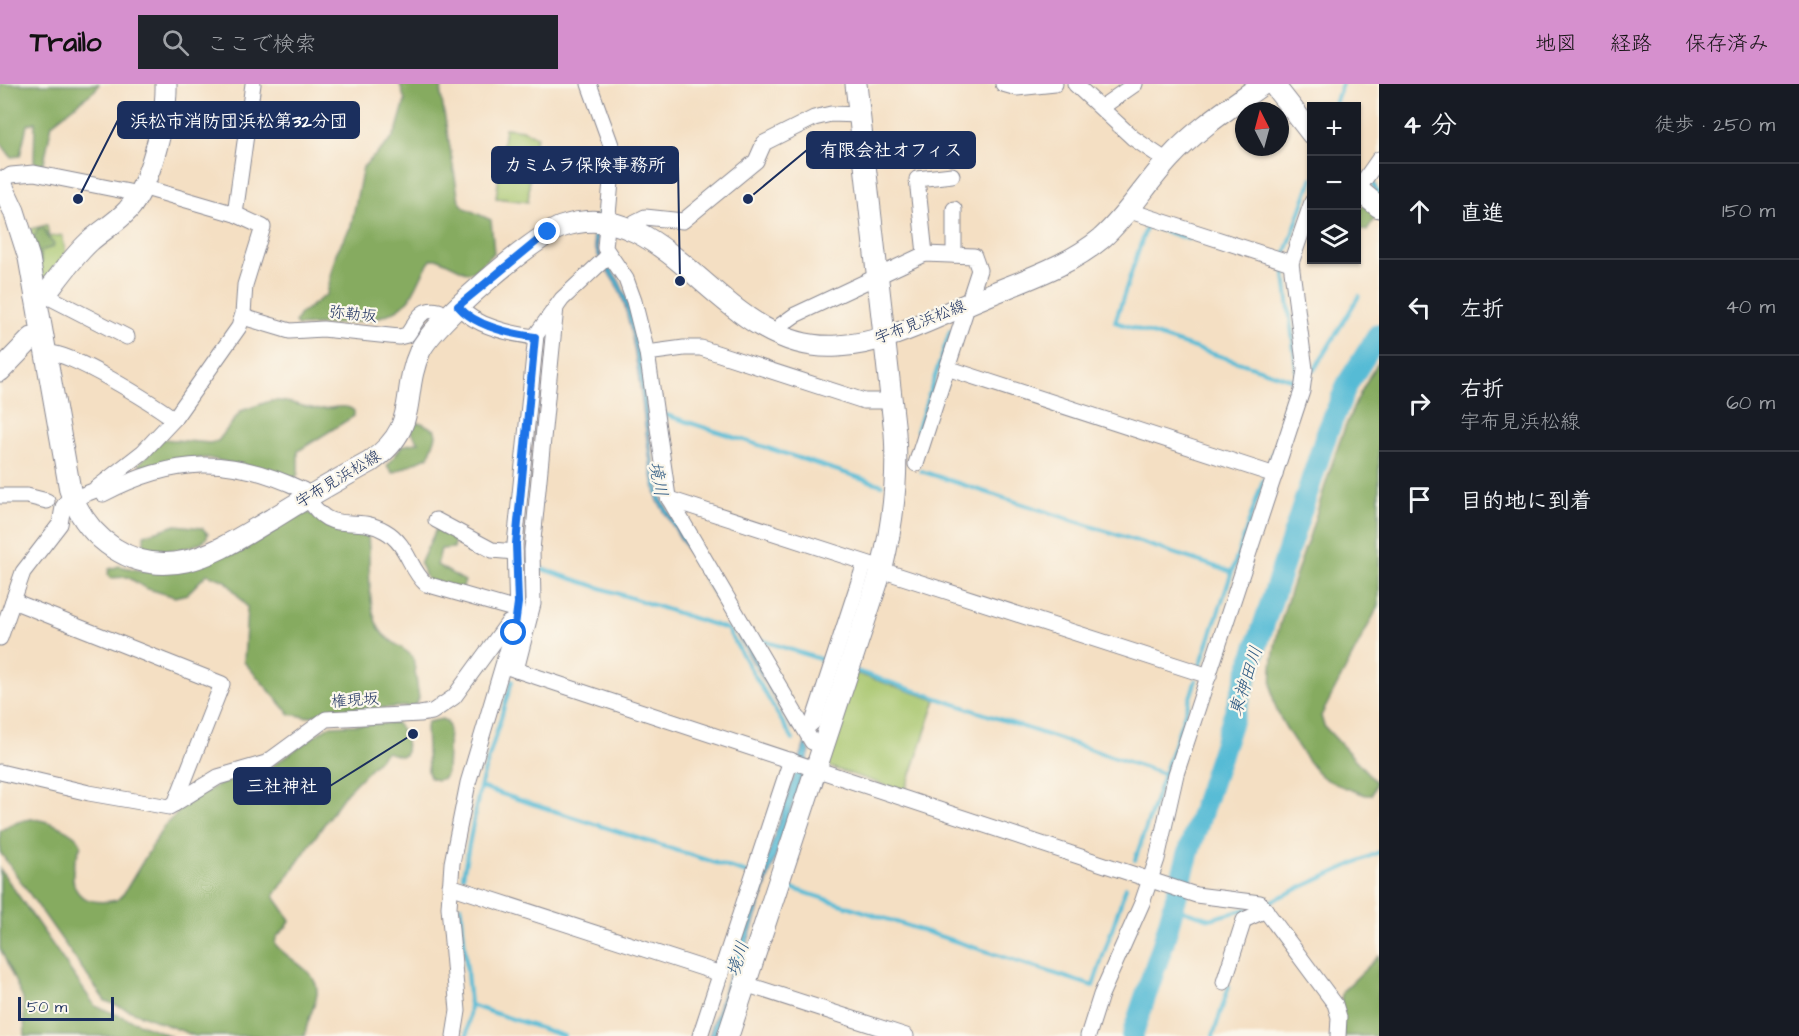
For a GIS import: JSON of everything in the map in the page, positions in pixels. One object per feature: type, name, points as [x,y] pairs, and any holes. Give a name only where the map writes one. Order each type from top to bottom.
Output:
[{"type":"main road","points":[[40,296],[81,250],[114,223],[141,191],[153,158],[166,84]]},
{"type":"main road","points":[[728,1036],[745,984],[803,763],[823,746],[876,567],[892,521],[896,486],[892,402],[856,84]]},
{"type":"main road","name":"宇布見浜松線","points":[[0,181],[25,242],[40,296],[45,345],[75,504],[90,528],[114,549],[134,559],[167,564],[189,561],[213,552],[370,462],[394,440],[408,411],[416,360],[429,334],[537,239],[559,227],[600,221],[632,228],[651,239],[749,321],[799,344],[826,346],[885,338],[1074,258],[1103,237],[1167,161],[1195,134],[1263,84]]},
{"type":"main road","points":[[1273,84],[1307,129]]},
{"type":"main road","points":[[1361,192],[1379,207]]},
{"type":"main road","points":[[0,371],[32,338],[45,345]]},
{"type":"street","points":[[234,214],[253,84]]},
{"type":"street","points":[[510,668],[517,614],[515,552],[535,337],[556,307],[604,258],[605,240],[600,221],[613,159],[609,138],[589,84]]},
{"type":"street","points":[[1003,84],[1017,88],[1054,84]]},
{"type":"street","points":[[1075,84],[1102,106],[1133,138],[1167,161]]},
{"type":"street","points":[[1102,106],[1135,84]]},
{"type":"street","points":[[632,228],[635,222],[645,217],[683,221],[756,161],[764,143],[805,122],[831,114],[860,115]]},
{"type":"street","points":[[1361,184],[1379,159]]},
{"type":"street","points":[[0,181],[11,176],[34,172],[141,191],[234,214],[263,227],[243,291],[243,317],[239,327],[174,419],[128,466],[75,504]]},
{"type":"street","points":[[925,254],[917,179],[952,175]]},
{"type":"street","points":[[954,209],[954,255]]},
{"type":"street","points":[[1127,210],[1291,263]]},
{"type":"street","points":[[1088,1036],[1101,995],[1154,881],[1176,774],[1275,475],[1305,376],[1291,263],[1308,210]]},
{"type":"street","points":[[776,335],[781,325],[795,315],[925,254],[974,256],[979,270],[915,464]]},
{"type":"street","points":[[604,258],[620,268],[631,290],[647,353],[662,472],[669,499],[804,729],[813,742],[823,746]]},
{"type":"street","points":[[40,296],[127,337]]},
{"type":"street","points":[[454,1036],[458,1011],[449,907],[454,845],[468,783],[533,604],[532,550],[556,307]]},
{"type":"street","name":"弥勒坂","points":[[243,317],[290,331],[323,329],[399,337],[407,335],[420,313],[426,310],[452,312]]},
{"type":"street","points":[[452,312],[464,313],[480,321],[535,337]]},
{"type":"street","points":[[45,345],[109,379],[174,419]]},
{"type":"street","points":[[647,353],[701,348],[864,401],[892,402]]},
{"type":"street","points":[[947,368],[1275,475]]},
{"type":"street","points":[[0,638],[23,572],[56,531],[60,524],[63,507],[135,478],[163,469],[192,465],[222,466],[251,471],[303,490],[307,498],[327,519],[337,523],[376,527],[388,533],[408,553],[419,578],[426,584],[517,614]]},
{"type":"street","points":[[0,496],[27,496],[47,501]]},
{"type":"street","points":[[669,499],[1209,676]]},
{"type":"street","points":[[436,520],[492,550],[515,552]]},
{"type":"street","points":[[804,729],[813,722],[876,567]]},
{"type":"street","points":[[0,772],[159,807],[175,804],[222,684],[13,601]]},
{"type":"street","name":"権現坂","points":[[175,804],[218,777],[266,763],[327,719],[420,714],[444,706],[454,697],[508,622],[517,614]]},
{"type":"street","points":[[510,668],[803,763],[1196,895],[1252,900],[1266,910],[1335,1004],[1339,1017],[1338,1036]]},
{"type":"street","points":[[700,1036],[721,974],[803,763]]},
{"type":"street","points":[[450,886],[721,974]]},
{"type":"street","points":[[1224,982],[1244,920],[1266,910]]},
{"type":"street","points":[[745,984],[906,1036]]},
{"type":"green space","points":[[0,84],[99,84],[95,90],[52,124],[44,162],[38,166],[34,161],[35,122],[27,125],[20,156],[11,157],[0,142]]},
{"type":"green space","points":[[400,84],[442,84],[441,95],[459,201],[465,208],[491,220],[494,253],[474,271],[468,273],[439,259],[432,259],[409,299],[400,308],[388,314],[357,322],[298,326],[295,323],[299,315],[327,294],[336,253],[351,226],[363,167],[391,140],[397,129],[405,101]]},
{"type":"green space","points":[[505,128],[523,130],[537,137],[531,161],[528,202],[496,198]]},
{"type":"green space","points":[[1365,206],[1377,215],[1367,231],[1361,229],[1361,207]]},
{"type":"green space","points":[[47,225],[49,237],[62,235],[67,257],[49,279],[42,278],[30,229]]},
{"type":"green space","points":[[44,228],[48,238],[54,244],[53,247],[41,251],[41,265],[34,237],[38,229]]},
{"type":"green space","points":[[1379,361],[1379,605],[1321,716],[1324,726],[1376,782],[1372,795],[1366,795],[1339,786],[1318,773],[1295,743],[1282,720],[1274,702],[1271,683],[1272,663],[1282,618],[1331,467],[1356,402]]},
{"type":"green space","points":[[270,401],[282,401],[317,409],[346,407],[354,411],[354,416],[298,451],[298,474],[295,478],[208,458],[177,460],[142,467],[138,465],[163,439],[210,443],[218,441],[241,411]]},
{"type":"green space","points":[[414,423],[422,423],[435,430],[436,436],[429,456],[393,473],[387,466],[402,446],[419,442],[411,432]]},
{"type":"green space","points":[[305,512],[363,530],[368,536],[373,614],[383,634],[413,657],[419,698],[414,706],[336,711],[306,717],[290,714],[244,662],[247,607],[226,581],[207,574],[187,594],[175,597],[145,588],[128,577],[110,578],[108,574],[109,569],[119,566],[143,571]]},
{"type":"green space","points":[[176,525],[202,528],[208,534],[206,539],[200,543],[176,550],[158,550],[144,546],[144,535]]},
{"type":"green space","points":[[437,527],[454,536],[454,548],[441,549],[437,565],[465,581],[462,589],[428,581],[420,564]]},
{"type":"green space","points":[[855,673],[936,700],[905,792],[829,767],[826,761]]},
{"type":"green space","points":[[442,719],[449,727],[447,772],[444,778],[437,780],[430,778],[428,772],[426,727],[428,722]]},
{"type":"green space","points":[[396,723],[405,738],[405,755],[386,752],[346,793],[274,896],[290,920],[287,927],[277,937],[275,944],[308,972],[316,986],[316,999],[305,1036],[195,1036],[105,1001],[0,852],[0,831],[15,824],[31,819],[59,827],[73,835],[81,844],[73,872],[76,889],[92,901],[117,900],[124,893],[164,826],[191,800],[220,784],[268,769],[329,726]]},
{"type":"green space","points":[[0,869],[95,1006],[171,1036],[25,1036],[23,999],[0,948]]},
{"type":"green space","points":[[1379,956],[1379,1036],[1343,1036],[1341,999],[1343,991]]},
{"type":"water","points":[[593,227],[601,227],[597,243],[599,250],[620,283],[637,334],[655,474],[662,500],[796,727],[793,729],[658,501],[651,473],[629,321],[621,294],[596,250]]},
{"type":"water","points":[[805,743],[810,751],[717,1036],[709,1036]]},
{"type":"waterway","points":[[1335,102],[1342,84]]},
{"type":"waterway","points":[[1375,195],[1377,192],[1372,182],[1379,172]]},
{"type":"waterway","points":[[1285,255],[1307,192]]},
{"type":"waterway","name":"境川","points":[[599,216],[602,199]]},
{"type":"waterway","points":[[1188,239],[1147,225],[1115,322],[1296,381]]},
{"type":"waterway","points":[[1284,267],[1297,376]]},
{"type":"waterway","points":[[1314,370],[1359,296]]},
{"type":"waterway","points":[[917,431],[950,331]]},
{"type":"waterway","name":"東神田川","points":[[1132,1036],[1163,944],[1189,851],[1327,433],[1348,383],[1379,334]]},
{"type":"waterway","points":[[660,413],[882,485]]},
{"type":"waterway","points":[[1269,464],[1275,449]]},
{"type":"waterway","points":[[921,471],[1232,572]]},
{"type":"waterway","points":[[1200,666],[1263,480]]},
{"type":"waterway","points":[[539,568],[727,629],[793,740]]},
{"type":"waterway","points":[[758,639],[829,662]]},
{"type":"waterway","points":[[856,671],[1164,774]]},
{"type":"waterway","points":[[1135,860],[1196,680]]},
{"type":"waterway","points":[[463,876],[480,787],[512,681]]},
{"type":"waterway","points":[[480,787],[750,874]]},
{"type":"waterway","points":[[1269,902],[1379,852]]},
{"type":"waterway","points":[[785,886],[1093,986],[1126,887]]},
{"type":"waterway","points":[[461,906],[470,1005],[467,1036]]},
{"type":"waterway","points":[[1173,907],[1210,919],[1247,909]]},
{"type":"waterway","points":[[1213,1036],[1229,986]]},
{"type":"waterway","points":[[470,1005],[564,1036]]},
{"type":"place","name":"浜松市消防団浜松第32分団","points":[[78,199]]},
{"type":"place","name":"有限会社オフィス","points":[[748,199]]},
{"type":"place","name":"カミムラ保険事務所","points":[[680,281]]},
{"type":"place","name":"三社神社","points":[[413,734]]},
{"type":"route","points":[[514,633],[518,603],[515,552],[526,459],[526,416],[535,337],[510,332],[480,321],[464,313],[458,306],[548,232]]}]
